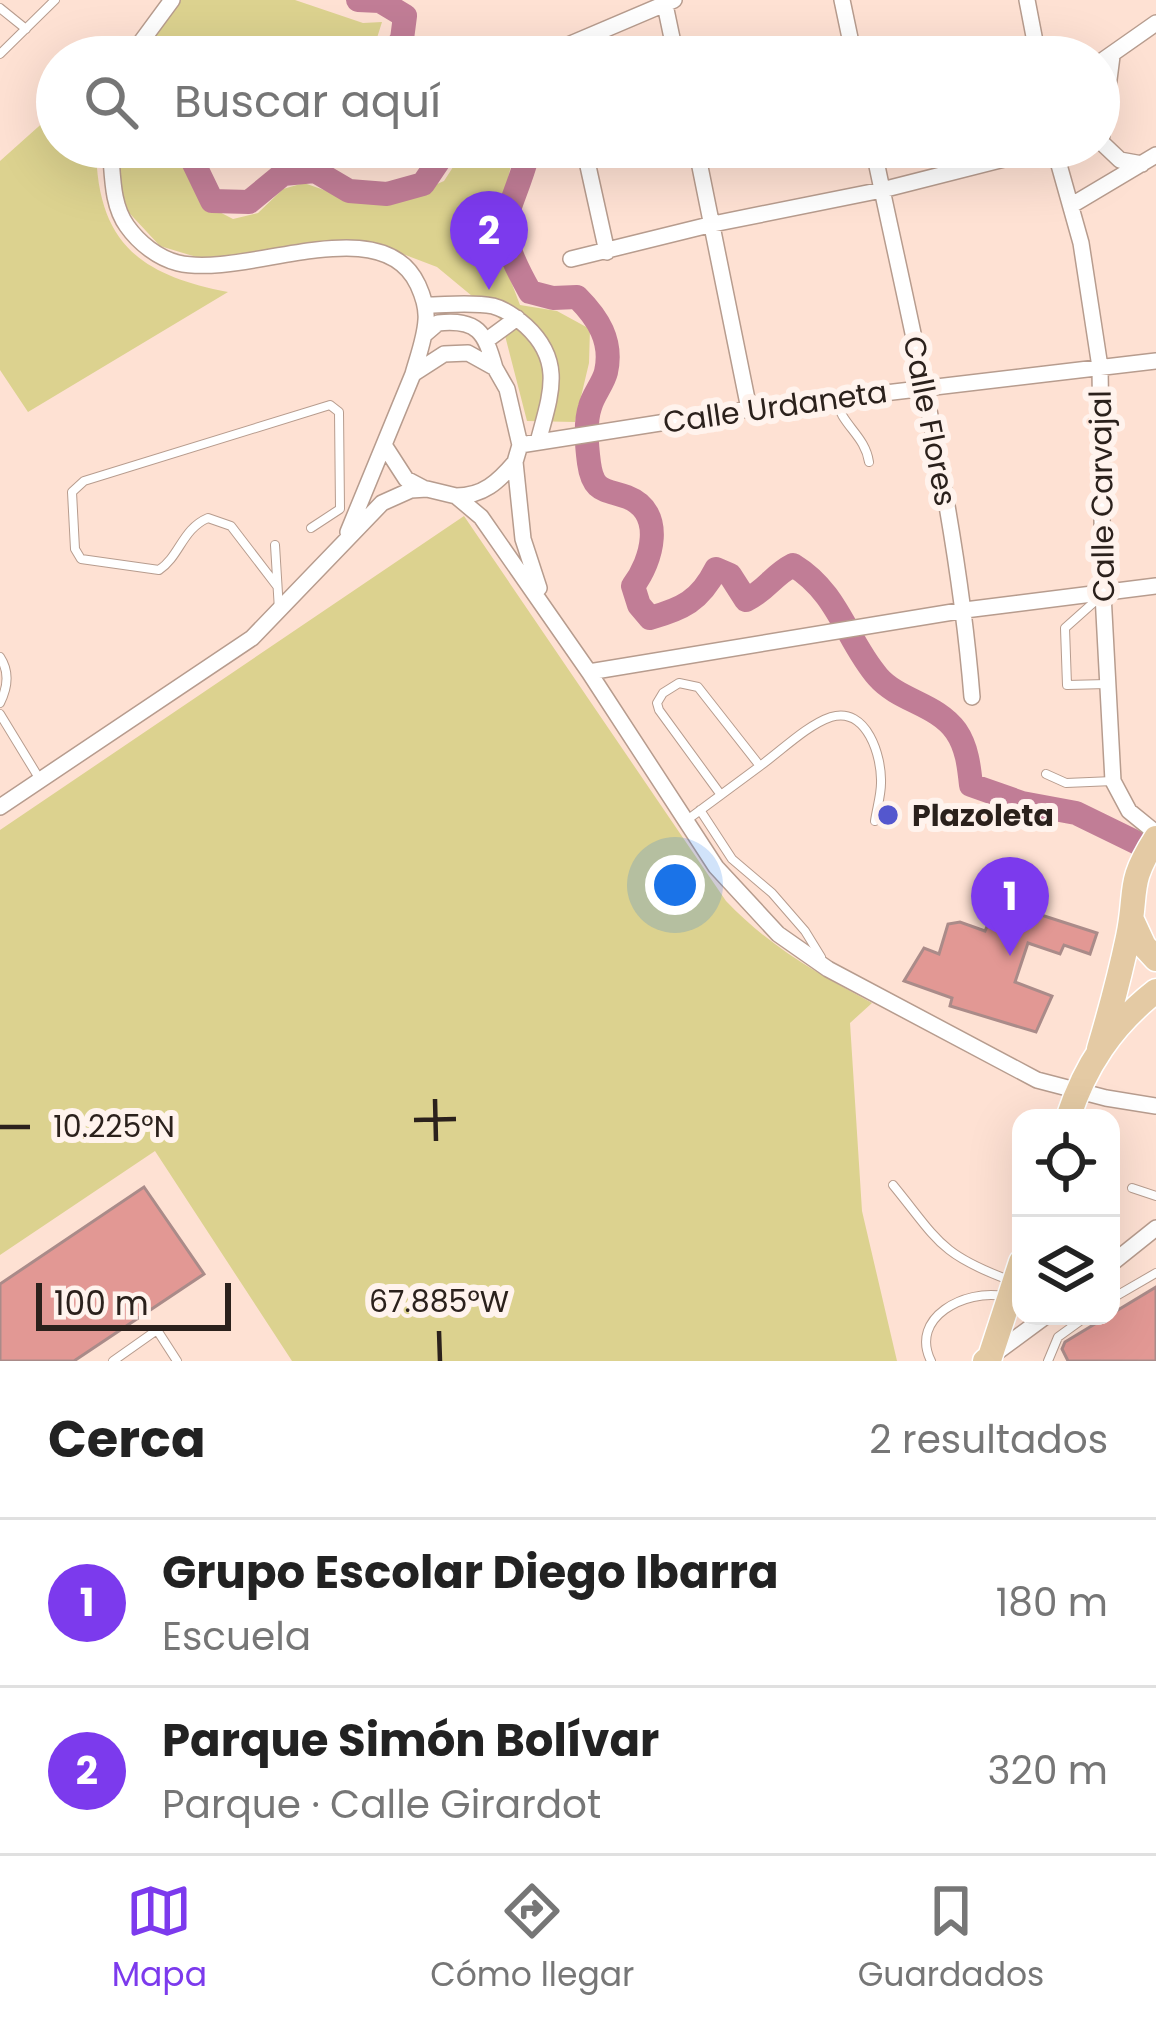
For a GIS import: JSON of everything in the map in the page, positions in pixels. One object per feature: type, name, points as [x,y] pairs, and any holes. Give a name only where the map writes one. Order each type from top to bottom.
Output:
[{"type":"main road","points":[[1099,1049],[1132,920],[1137,867],[1155,838]]},
{"type":"main road","points":[[1132,920],[1156,959]]},
{"type":"main road","points":[[1071,1109],[1099,1049],[1128,1013],[1156,991]]},
{"type":"main road","points":[[990,1360],[1012,1296]]},
{"type":"street","points":[[145,36],[172,0]]},
{"type":"street","points":[[842,0],[850,36]]},
{"type":"street","points":[[1027,0],[1034,36]]},
{"type":"street","points":[[588,36],[667,1],[673,36]]},
{"type":"street","points":[[1120,48],[1156,23]]},
{"type":"street","points":[[1072,205],[1149,159]]},
{"type":"street","points":[[112,168],[116,203],[125,224],[146,248],[176,263],[216,267],[322,248],[372,248],[404,264],[413,274],[425,305],[424,334],[386,448],[345,538]]},
{"type":"street","points":[[588,168],[607,252]]},
{"type":"street","points":[[701,168],[749,409]]},
{"type":"street","name":"Calle Flores","points":[[877,168],[925,386],[965,610],[972,697]]},
{"type":"street","points":[[572,259],[969,168]]},
{"type":"street","name":"Calle Carvajal","points":[[1059,168],[1072,205],[1100,367],[1103,594],[1113,781]]},
{"type":"street","points":[[425,305],[496,307],[517,317],[543,342],[551,365],[551,390],[542,441]]},
{"type":"street","points":[[487,340],[517,317]]},
{"type":"street","points":[[424,334],[438,323],[453,322],[474,327],[487,340],[507,389],[523,539],[546,608]]},
{"type":"street","points":[[413,374],[435,358],[455,352],[468,353],[495,368]]},
{"type":"street","name":"Calle Urdaneta","points":[[517,453],[542,441],[749,409],[1156,361]]},
{"type":"street","points":[[386,448],[406,479],[456,496],[472,496],[497,483],[517,453]]},
{"type":"street","points":[[0,807],[252,638],[382,503],[411,490],[427,489]]},
{"type":"street","points":[[456,496],[481,517],[693,815],[716,867],[778,934],[828,969],[1037,1080],[1156,1106]]},
{"type":"street","points":[[589,672],[965,610],[1156,586]]},
{"type":"street","points":[[1113,781],[1129,811],[1155,838]]},
{"type":"street","points":[[1120,1255],[1156,1228]]},
{"type":"street","points":[[990,1360],[1035,1325]]},
{"type":"lane","points":[[32,0],[44,12]]},
{"type":"lane","points":[[0,54],[56,0]]},
{"type":"lane","points":[[0,8],[26,29]]},
{"type":"lane","points":[[836,398],[847,424],[863,439],[869,462]]},
{"type":"lane","points":[[278,586],[231,526],[208,518],[184,535],[167,565],[159,570],[81,559],[75,549],[72,492],[84,481],[330,405],[339,412],[340,509],[311,528]]},
{"type":"lane","points":[[275,545],[279,612]]},
{"type":"lane","points":[[1103,594],[1065,628],[1066,685],[1108,683]]},
{"type":"lane","points":[[0,657],[7,667],[0,703]]},
{"type":"lane","points":[[721,794],[659,710],[658,703],[671,687],[679,683],[698,687],[760,766]]},
{"type":"lane","points":[[0,714],[40,779]]},
{"type":"lane","points":[[828,969],[805,931],[772,893],[732,859],[693,815],[830,718],[850,718],[869,733],[879,757],[881,783],[875,821]]},
{"type":"lane","points":[[1046,774],[1066,783],[1113,781]]},
{"type":"lane","points":[[893,1185],[937,1243],[959,1260],[1012,1279]]},
{"type":"lane","points":[[1132,1188],[1156,1196]]},
{"type":"lane","points":[[1120,1294],[1156,1273]]},
{"type":"lane","points":[[931,1361],[927,1354],[930,1325],[940,1312],[1012,1284]]},
{"type":"lane","points":[[1048,1361],[1058,1337],[1075,1325]]},
{"type":"lane","points":[[113,1361],[158,1330],[177,1361]]},
{"type":"shaded area","points":[[179,0],[295,0],[363,23],[382,22],[378,36],[151,36]]},
{"type":"shaded area","points":[[36,129],[36,168],[97,168],[105,207],[129,249],[170,276],[228,292],[28,412],[0,370],[0,161]]},
{"type":"shaded area","points":[[120,168],[186,168],[202,203],[233,219],[258,213],[283,189],[304,183],[364,204],[391,204],[444,181],[452,168],[510,168],[494,237],[520,305],[557,311],[590,329],[589,363],[575,422],[527,421],[501,320],[437,267],[374,243],[309,244],[203,259],[160,246],[119,202]]},
{"type":"shaded area","points":[[464,516],[726,901],[777,946],[872,1003],[850,1023],[862,1211],[897,1361],[292,1361],[155,1151],[0,1255],[0,830]]},
{"type":"building","points":[[998,901],[1097,933],[1090,954],[1064,945],[1060,954],[1028,943],[1015,982],[1052,996],[1036,1032],[950,1006],[952,998],[904,981],[924,948],[939,954],[948,924],[960,922],[985,931]]},
{"type":"building","points":[[144,1187],[204,1274],[74,1361],[0,1361],[0,1284]]},
{"type":"building","points":[[1156,1287],[1156,1361],[1068,1361],[1062,1349],[1065,1342],[1093,1325],[1120,1325],[1120,1309]]},
{"type":"waterway","points":[[358,0],[380,1],[405,16],[402,36]]},
{"type":"waterway","points":[[196,168],[212,201],[249,202],[283,174],[315,171],[349,191],[387,194],[423,184],[434,168]]},
{"type":"waterway","points":[[523,168],[506,222],[510,250],[530,292],[577,297],[602,331],[608,361],[588,413],[589,463],[597,485],[627,497],[647,514],[650,551],[633,586],[639,605],[650,618],[689,602],[716,569],[730,575],[746,600],[793,565],[832,603],[878,677],[956,731],[971,785],[1022,803],[1076,813],[1156,852]]},
{"type":"place","name":"Parque Simón Bolívar","points":[[489,290]]},
{"type":"place","name":"Plazoleta","points":[[888,815]]},
{"type":"place","name":"Grupo Escolar Diego Ibarra","points":[[1010,956]]}]
